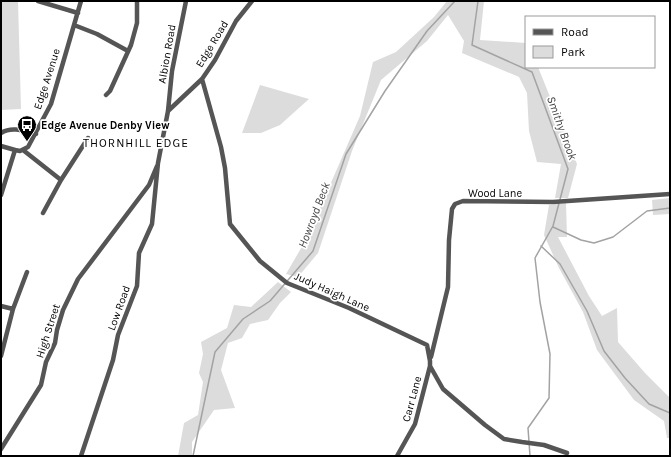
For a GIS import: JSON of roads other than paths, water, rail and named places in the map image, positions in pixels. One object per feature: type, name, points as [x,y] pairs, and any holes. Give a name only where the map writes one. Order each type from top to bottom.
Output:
[{"type":"street","points":[[38,1],[78,13]]},
{"type":"street","name":"Edge Avenue","points":[[23,150],[28,147],[36,134],[51,104],[81,1]]},
{"type":"street","points":[[106,95],[110,91],[128,51],[137,23],[136,1]]},
{"type":"street","name":"Albion Road","points":[[158,163],[168,111],[172,72],[186,1]]},
{"type":"street","name":"Edge Road","points":[[168,111],[202,78],[215,60],[236,21],[252,1]]},
{"type":"street","points":[[74,25],[96,34],[128,51]]},
{"type":"street","name":"Judy Haigh Lane","points":[[202,78],[221,147],[225,168],[230,224],[260,261],[287,283],[349,308],[427,345]]},
{"type":"street","points":[[1,133],[11,129],[17,129],[36,134]]},
{"type":"street","points":[[42,213],[88,138]]},
{"type":"street","points":[[1,146],[14,150],[23,150],[61,180]]},
{"type":"street","points":[[1,195],[14,150]]},
{"type":"street","name":"High Street","points":[[1,449],[41,385],[46,362],[55,343],[63,310],[78,279],[148,185],[158,163]]},
{"type":"street","name":"Low Road","points":[[81,456],[113,360],[118,335],[137,286],[139,253],[152,224],[158,163]]},
{"type":"street","name":"Wood Lane","points":[[430,363],[448,287],[449,240],[452,209],[456,204],[463,201],[553,202],[670,194]]},
{"type":"street","points":[[1,356],[13,309],[27,272]]},
{"type":"street","points":[[1,306],[13,309]]},
{"type":"street","points":[[434,344],[427,345],[430,363],[443,389],[485,425],[504,439],[544,445],[567,454]]},
{"type":"street","name":"Carr Lane","points":[[397,456],[415,424],[430,363]]},
{"type":"waterway","name":"Howroyd Beck","points":[[193,456],[215,352],[243,319],[270,301],[313,251],[346,154],[385,91],[427,31],[455,1]]},
{"type":"waterway","name":"Smithy Brook","points":[[478,1],[472,45],[532,72],[568,169],[553,226],[535,258],[540,302],[550,354],[549,398],[528,428],[530,456]]},
{"type":"waterway","points":[[553,227],[581,240],[594,243],[613,237],[647,211],[670,208]]},
{"type":"waterway","points":[[541,246],[560,264],[587,311],[604,351],[625,378],[649,404],[670,413]]},
{"type":"place","name":"Edge Avenue Denby View","points":[[27,142]]},
{"type":"district","name":"THORNHILL EDGE","points":[[136,143]]}]
